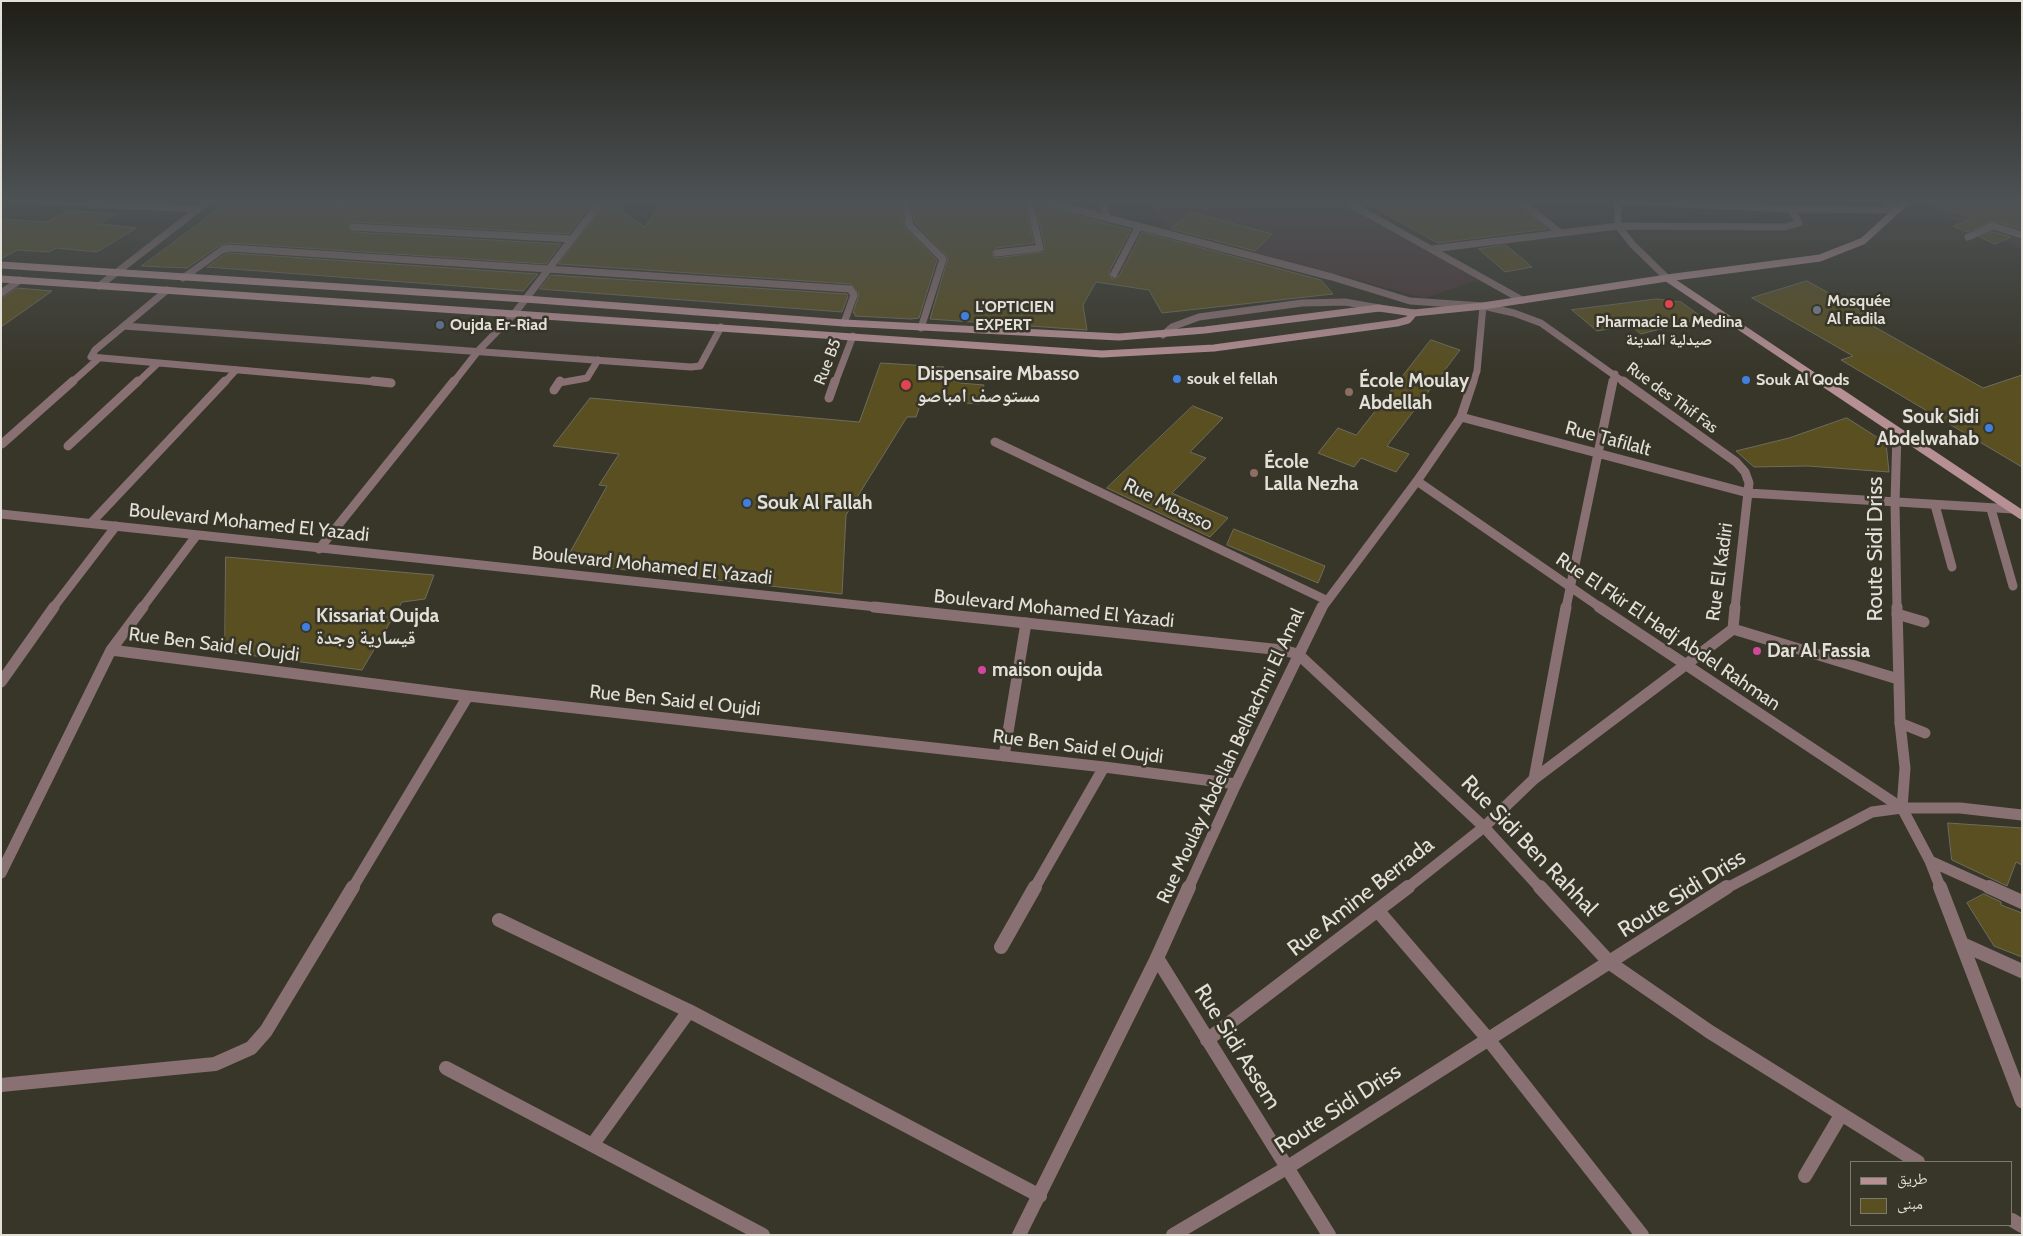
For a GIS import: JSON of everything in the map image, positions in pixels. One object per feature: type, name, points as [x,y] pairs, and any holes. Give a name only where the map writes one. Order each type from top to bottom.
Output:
[{"type":"main road","points":[[1,266],[524,299],[844,323],[1092,337],[1163,335],[1379,308],[1414,313],[1484,306],[1667,278],[1821,258]]},
{"type":"main road","points":[[1667,278],[2022,515]]},
{"type":"main road","points":[[1,279],[853,336],[1058,352],[1130,354],[1214,348],[1397,323],[1408,320],[1414,313]]},
{"type":"street","points":[[99,286],[135,258]]},
{"type":"street","points":[[183,278],[211,258]]},
{"type":"street","points":[[384,258],[850,290],[854,292],[854,295],[844,323]]},
{"type":"street","points":[[319,549],[478,351],[514,314],[556,258]]},
{"type":"street","points":[[922,328],[943,259],[942,258]]},
{"type":"street","points":[[1114,274],[1122,258]]},
{"type":"street","name":"Rue des Thif Fas","points":[[1259,258],[1332,277],[1410,301],[1484,306],[1514,313],[1541,323],[1736,462],[1745,472],[1750,482],[1748,492]]},
{"type":"street","points":[[1447,258],[1522,300]]},
{"type":"street","points":[[1645,258],[1667,278]]},
{"type":"street","points":[[1,294],[20,280]]},
{"type":"street","points":[[167,290],[91,354],[92,357],[391,384]]},
{"type":"street","points":[[1163,335],[1172,327],[1199,317],[1302,303],[1345,302],[1379,308]]},
{"type":"street","name":"Rue Moulay Abdellah Belhachmi El Amal","points":[[1019,1235],[1157,958],[1236,784],[1326,600],[1417,481],[1461,417],[1477,371],[1484,306]]},
{"type":"street","points":[[124,326],[700,366],[721,327]]},
{"type":"street","name":"Rue B5","points":[[829,398],[853,336]]},
{"type":"street","points":[[2,444],[98,358]]},
{"type":"street","points":[[554,390],[560,381],[587,378],[598,360]]},
{"type":"street","points":[[68,446],[157,364]]},
{"type":"street","points":[[92,522],[236,370]]},
{"type":"street","points":[[1534,779],[1570,588],[1615,374]]},
{"type":"street","name":"Rue Tafilalt","points":[[1461,417],[1748,492],[2013,510]]},
{"type":"street","name":"Route Sidi Driss","points":[[1173,1235],[1288,1167],[1722,890],[1872,812],[1902,808],[1905,768],[1898,679],[1895,503],[1897,432]]},
{"type":"street","name":"Rue Mbasso","points":[[995,442],[1326,600]]},
{"type":"street","name":"Rue El Fkir El Hadj Abdel Rahman","points":[[1417,481],[1570,588],[1902,808]]},
{"type":"street","name":"Rue El Kadiri","points":[[1534,779],[1733,629],[1748,492]]},
{"type":"street","points":[[1935,505],[1952,567]]},
{"type":"street","points":[[1991,509],[2012,586]]},
{"type":"street","name":"Boulevard Mohamed El Yazadi","points":[[1,514],[92,522],[196,536],[1282,650],[1298,654]]},
{"type":"street","points":[[1,682],[65,591],[116,526]]},
{"type":"street","points":[[1,873],[111,650],[196,536]]},
{"type":"street","points":[[1897,614],[1924,622]]},
{"type":"street","points":[[1004,756],[1026,623]]},
{"type":"street","points":[[1733,629],[1898,679]]},
{"type":"street","name":"Rue Ben Said el Oujdi","points":[[111,650],[468,696],[1104,767],[1236,784]]},
{"type":"street","name":"Rue Sidi Ben Rahhal","points":[[1298,654],[1484,827],[1610,963],[1710,1032],[1916,1161]]},
{"type":"street","points":[[1,1086],[215,1064],[251,1048],[266,1031],[468,696]]},
{"type":"street","points":[[1900,723],[1925,733]]},
{"type":"street","points":[[1001,947],[1104,767]]},
{"type":"street","name":"Rue Amine Berrada","points":[[1206,1040],[1378,911],[1484,827],[1534,779]]},
{"type":"street","points":[[2022,815],[1960,808],[1902,808],[1930,861],[2022,1102]]},
{"type":"street","points":[[1930,861],[2022,902]]},
{"type":"street","points":[[1378,911],[1488,1039],[1628,1220],[1642,1235]]},
{"type":"street","points":[[499,920],[689,1011],[1040,1196]]},
{"type":"street","points":[[1962,944],[2022,971]]},
{"type":"street","name":"Rue Sidi Assem","points":[[1157,958],[1206,1040],[1288,1167],[1329,1235]]},
{"type":"street","points":[[593,1144],[689,1011]]},
{"type":"street","points":[[446,1068],[763,1235]]},
{"type":"street","points":[[1805,1176],[1841,1115]]},
{"type":"shaded area","points":[[1275,258],[1438,258],[1478,280],[1424,298]]},
{"type":"building","points":[[153,258],[202,258],[187,268],[142,266]]},
{"type":"building","points":[[220,258],[299,258],[538,274],[523,291],[207,267]]},
{"type":"building","points":[[451,258],[551,258],[546,264]]},
{"type":"building","points":[[564,258],[935,258],[937,260],[919,318],[911,319],[855,316],[855,313],[853,313],[859,294],[850,284],[559,264]]},
{"type":"building","points":[[948,258],[1117,258],[1109,272],[1112,279],[1119,276],[1129,258],[1238,258],[1321,280],[1333,294],[1162,313],[1149,290],[1096,282],[1083,305],[1087,330],[930,319]]},
{"type":"building","points":[[1489,258],[1521,258],[1532,267],[1505,272]]},
{"type":"building","points":[[551,275],[847,294],[848,296],[842,312],[540,289]]},
{"type":"building","name":"Souk Sidi Abdelwahab","points":[[1807,281],[1883,323],[1873,326],[1983,388],[2022,375],[2022,467],[1841,360],[1853,356],[1752,298]]},
{"type":"building","points":[[17,288],[52,291],[1,327],[1,299]]},
{"type":"building","points":[[1657,299],[1681,302],[1703,318],[1641,334],[1630,325],[1597,331],[1572,310]]},
{"type":"building","points":[[1431,340],[1460,350],[1387,446],[1409,454],[1396,472],[1361,458],[1354,467],[1318,453],[1338,428],[1356,435]]},
{"type":"building","name":"Souk Al Fallah","points":[[881,363],[944,367],[942,376],[960,383],[984,385],[979,404],[922,400],[916,417],[907,417],[846,515],[842,594],[564,563],[607,486],[599,485],[619,454],[553,446],[590,398],[859,422]]},
{"type":"building","points":[[1193,406],[1223,418],[1190,452],[1206,458],[1172,493],[1228,518],[1210,537],[1107,488]]},
{"type":"building","points":[[1847,418],[1886,443],[1889,472],[1808,466],[1754,467],[1736,451],[1789,438]]},
{"type":"building","points":[[1234,529],[1325,566],[1318,583],[1227,545]]},
{"type":"building","name":"Kissariat Oujda قيسارية وجدة","points":[[226,557],[434,575],[425,599],[402,602],[362,670],[225,652]]},
{"type":"building","points":[[1948,823],[2022,828],[2022,865],[2016,862],[2007,886],[1952,860]]},
{"type":"building","points":[[1984,894],[2001,902],[2001,905],[2022,913],[2022,957],[1994,946],[1967,903]]},
{"type":"place","name":"Pharmacie La Medina صيدلية المدينة","points":[[1669,304]]},
{"type":"place","name":"Mosquée Al Fadila","points":[[1817,310]]},
{"type":"place","name":"L'OPTICIEN EXPERT","points":[[965,316]]},
{"type":"place","name":"Oujda Er-Riad","points":[[440,325]]},
{"type":"place","name":"souk el fellah","points":[[1177,379]]},
{"type":"place","name":"Souk Al Qods","points":[[1746,380]]},
{"type":"place","name":"Dispensaire Mbasso مستوصف امباصو","points":[[906,385]]},
{"type":"place","name":"École Moulay Abdellah","points":[[1349,392]]},
{"type":"place","name":"Souk Sidi Abdelwahab","points":[[1989,428]]},
{"type":"place","name":"École Lalla Nezha","points":[[1254,473]]},
{"type":"place","name":"Souk Al Fallah","points":[[747,503]]},
{"type":"place","name":"Kissariat Oujda قيسارية وجدة","points":[[306,627]]},
{"type":"place","name":"Dar Al Fassia","points":[[1757,651]]},
{"type":"place","name":"maison oujda","points":[[982,670]]}]
